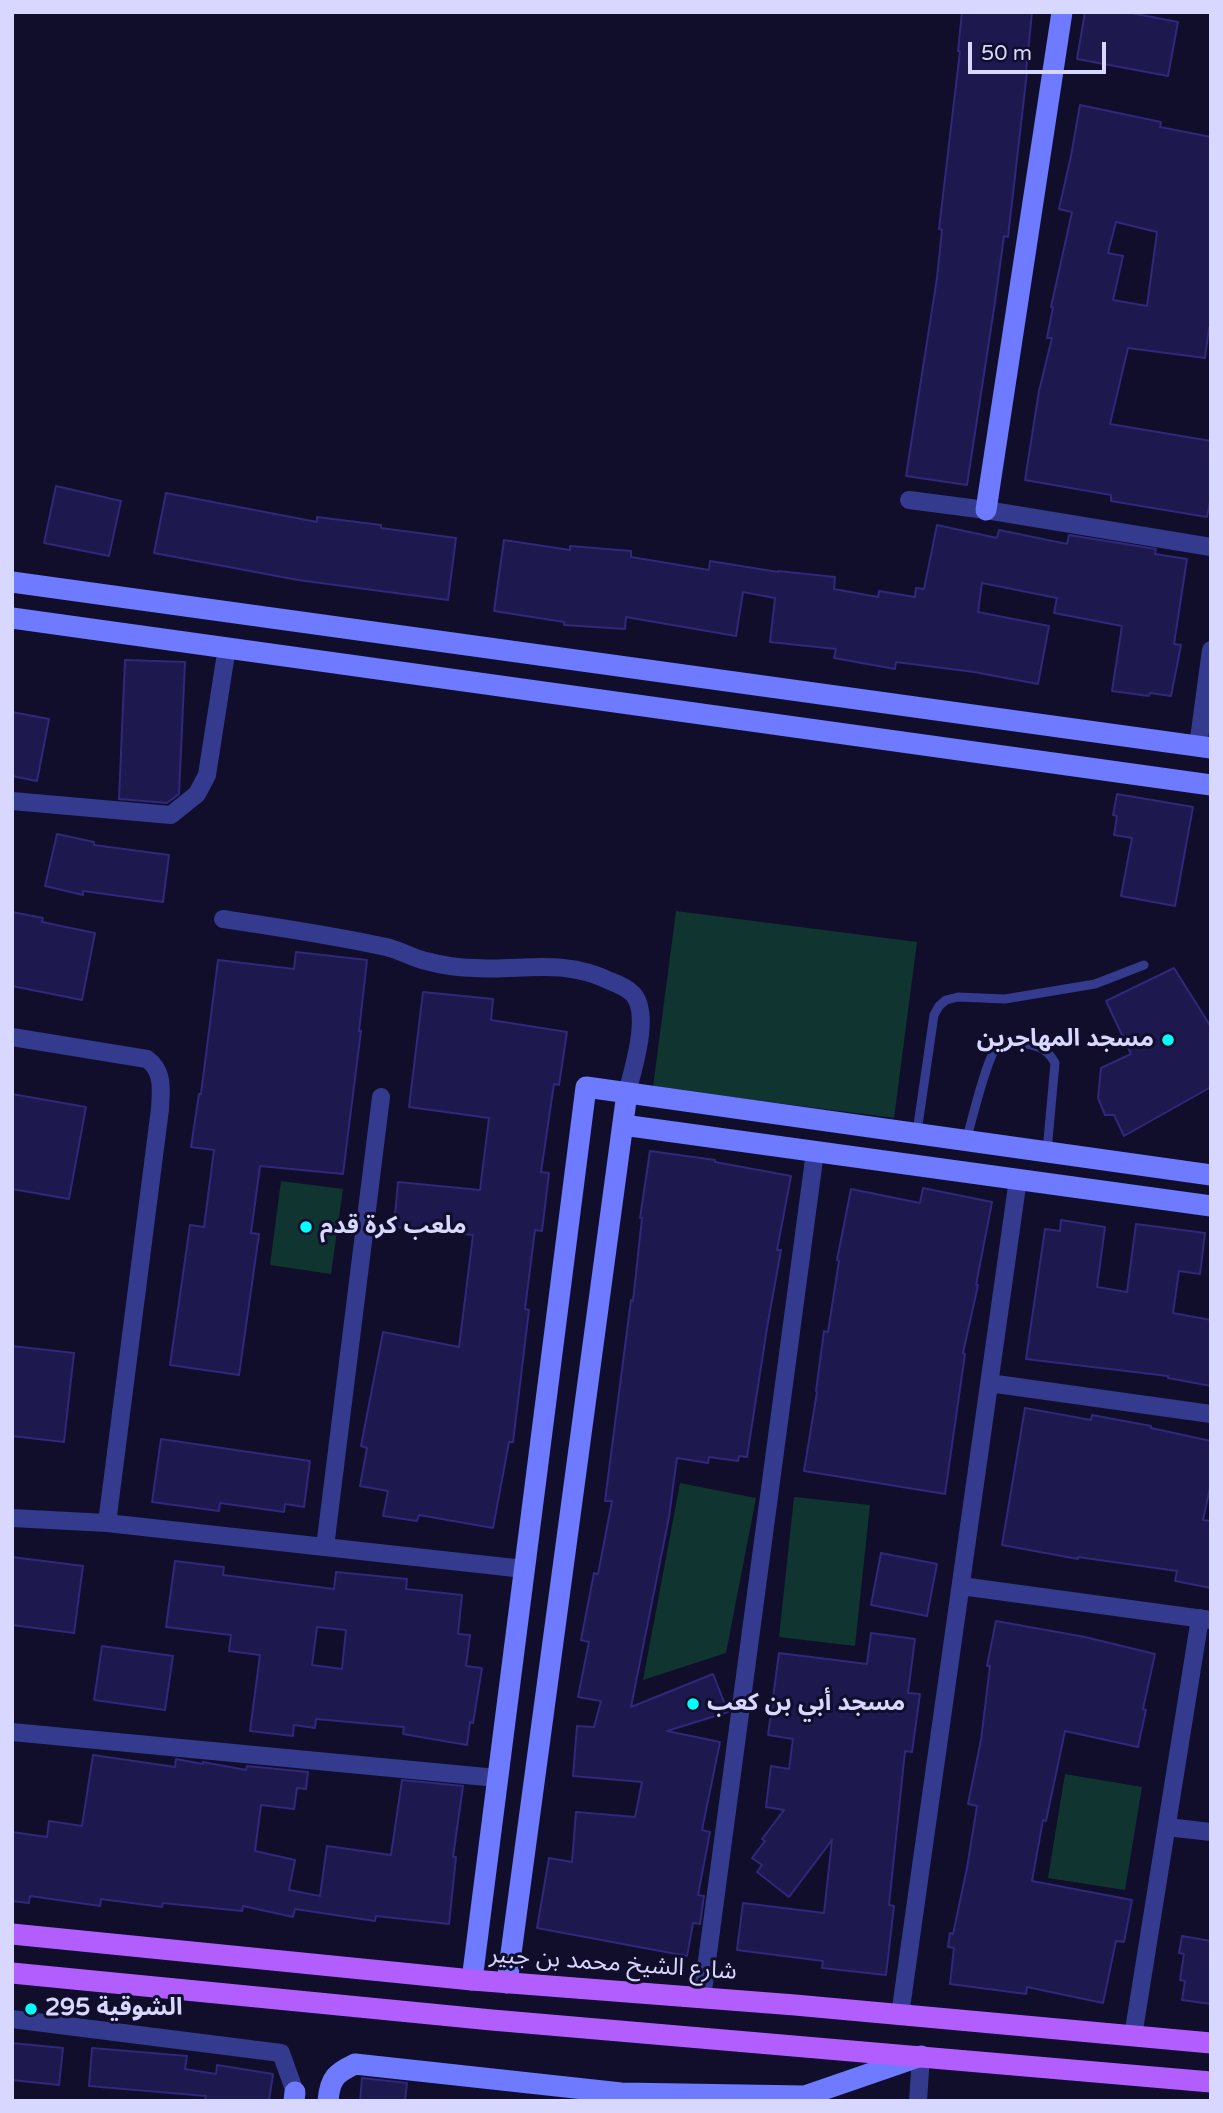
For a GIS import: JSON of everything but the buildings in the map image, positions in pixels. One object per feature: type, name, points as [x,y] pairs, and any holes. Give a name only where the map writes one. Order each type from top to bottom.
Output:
[{"type":"main road","name":"شارع الشيخ محمد بن جبير","points":[[12,1934],[472,1980],[1211,2043]]},
{"type":"main road","points":[[12,1973],[492,2020],[1211,2082]]},
{"type":"street","points":[[986,510],[1062,12]]},
{"type":"street","points":[[909,500],[1211,547]]},
{"type":"street","points":[[12,582],[1204,747],[1211,650]]},
{"type":"street","points":[[12,618],[1211,785]]},
{"type":"street","points":[[12,801],[171,815],[197,794],[207,775],[227,647]]},
{"type":"street","points":[[223,919],[390,947],[426,961],[447,965],[472,968],[556,966],[600,976],[634,996],[640,1014],[640,1038],[627,1093],[507,1983]]},
{"type":"street","points":[[12,1037],[147,1059],[154,1064],[161,1077],[160,1109],[107,1523]]},
{"type":"street","points":[[472,1980],[586,1087],[1211,1175]]},
{"type":"street","points":[[325,1547],[381,1097]]},
{"type":"street","points":[[623,1125],[1211,1206]]},
{"type":"street","points":[[702,1998],[815,1152]]},
{"type":"street","points":[[900,2015],[1018,1180]]},
{"type":"street","points":[[989,1383],[1211,1414]]},
{"type":"street","points":[[12,1518],[107,1523],[524,1569]]},
{"type":"street","points":[[961,1586],[1205,1619],[1133,2036]]},
{"type":"street","points":[[12,1732],[497,1778]]},
{"type":"street","points":[[1167,1827],[1211,1832]]},
{"type":"street","points":[[12,2019],[281,2053],[294,2096]]},
{"type":"street","points":[[328,2101],[328,2090],[337,2073],[355,2064],[621,2093],[805,2096],[921,2056],[918,2101]]},
{"type":"lane","points":[[916,1134],[934,1015],[946,1000],[958,997],[1005,999],[1095,984],[1144,965]]},
{"type":"lane","points":[[966,1141],[990,1059],[997,1046],[1008,1042],[1035,1046],[1049,1052],[1055,1063],[1047,1152]]},
{"type":"green space","points":[[676,911],[917,942],[894,1118],[653,1087]]},
{"type":"green space","name":"ملعب كرة قدم","points":[[281,1181],[343,1189],[331,1274],[270,1265]]},
{"type":"green space","points":[[680,1483],[756,1498],[726,1653],[643,1680]]},
{"type":"green space","points":[[794,1497],[870,1505],[855,1646],[779,1637]]},
{"type":"green space","points":[[1065,1774],[1142,1787],[1125,1890],[1048,1878]]},
{"type":"place","name":"مسجد المهاجرين","points":[[1168,1040]]},
{"type":"place","name":"ملعب كرة قدم","points":[[306,1227]]},
{"type":"place","name":"مسجد أبي بن كعب","points":[[693,1704]]},
{"type":"place","name":"الشوقية 295","points":[[31,2009]]}]
